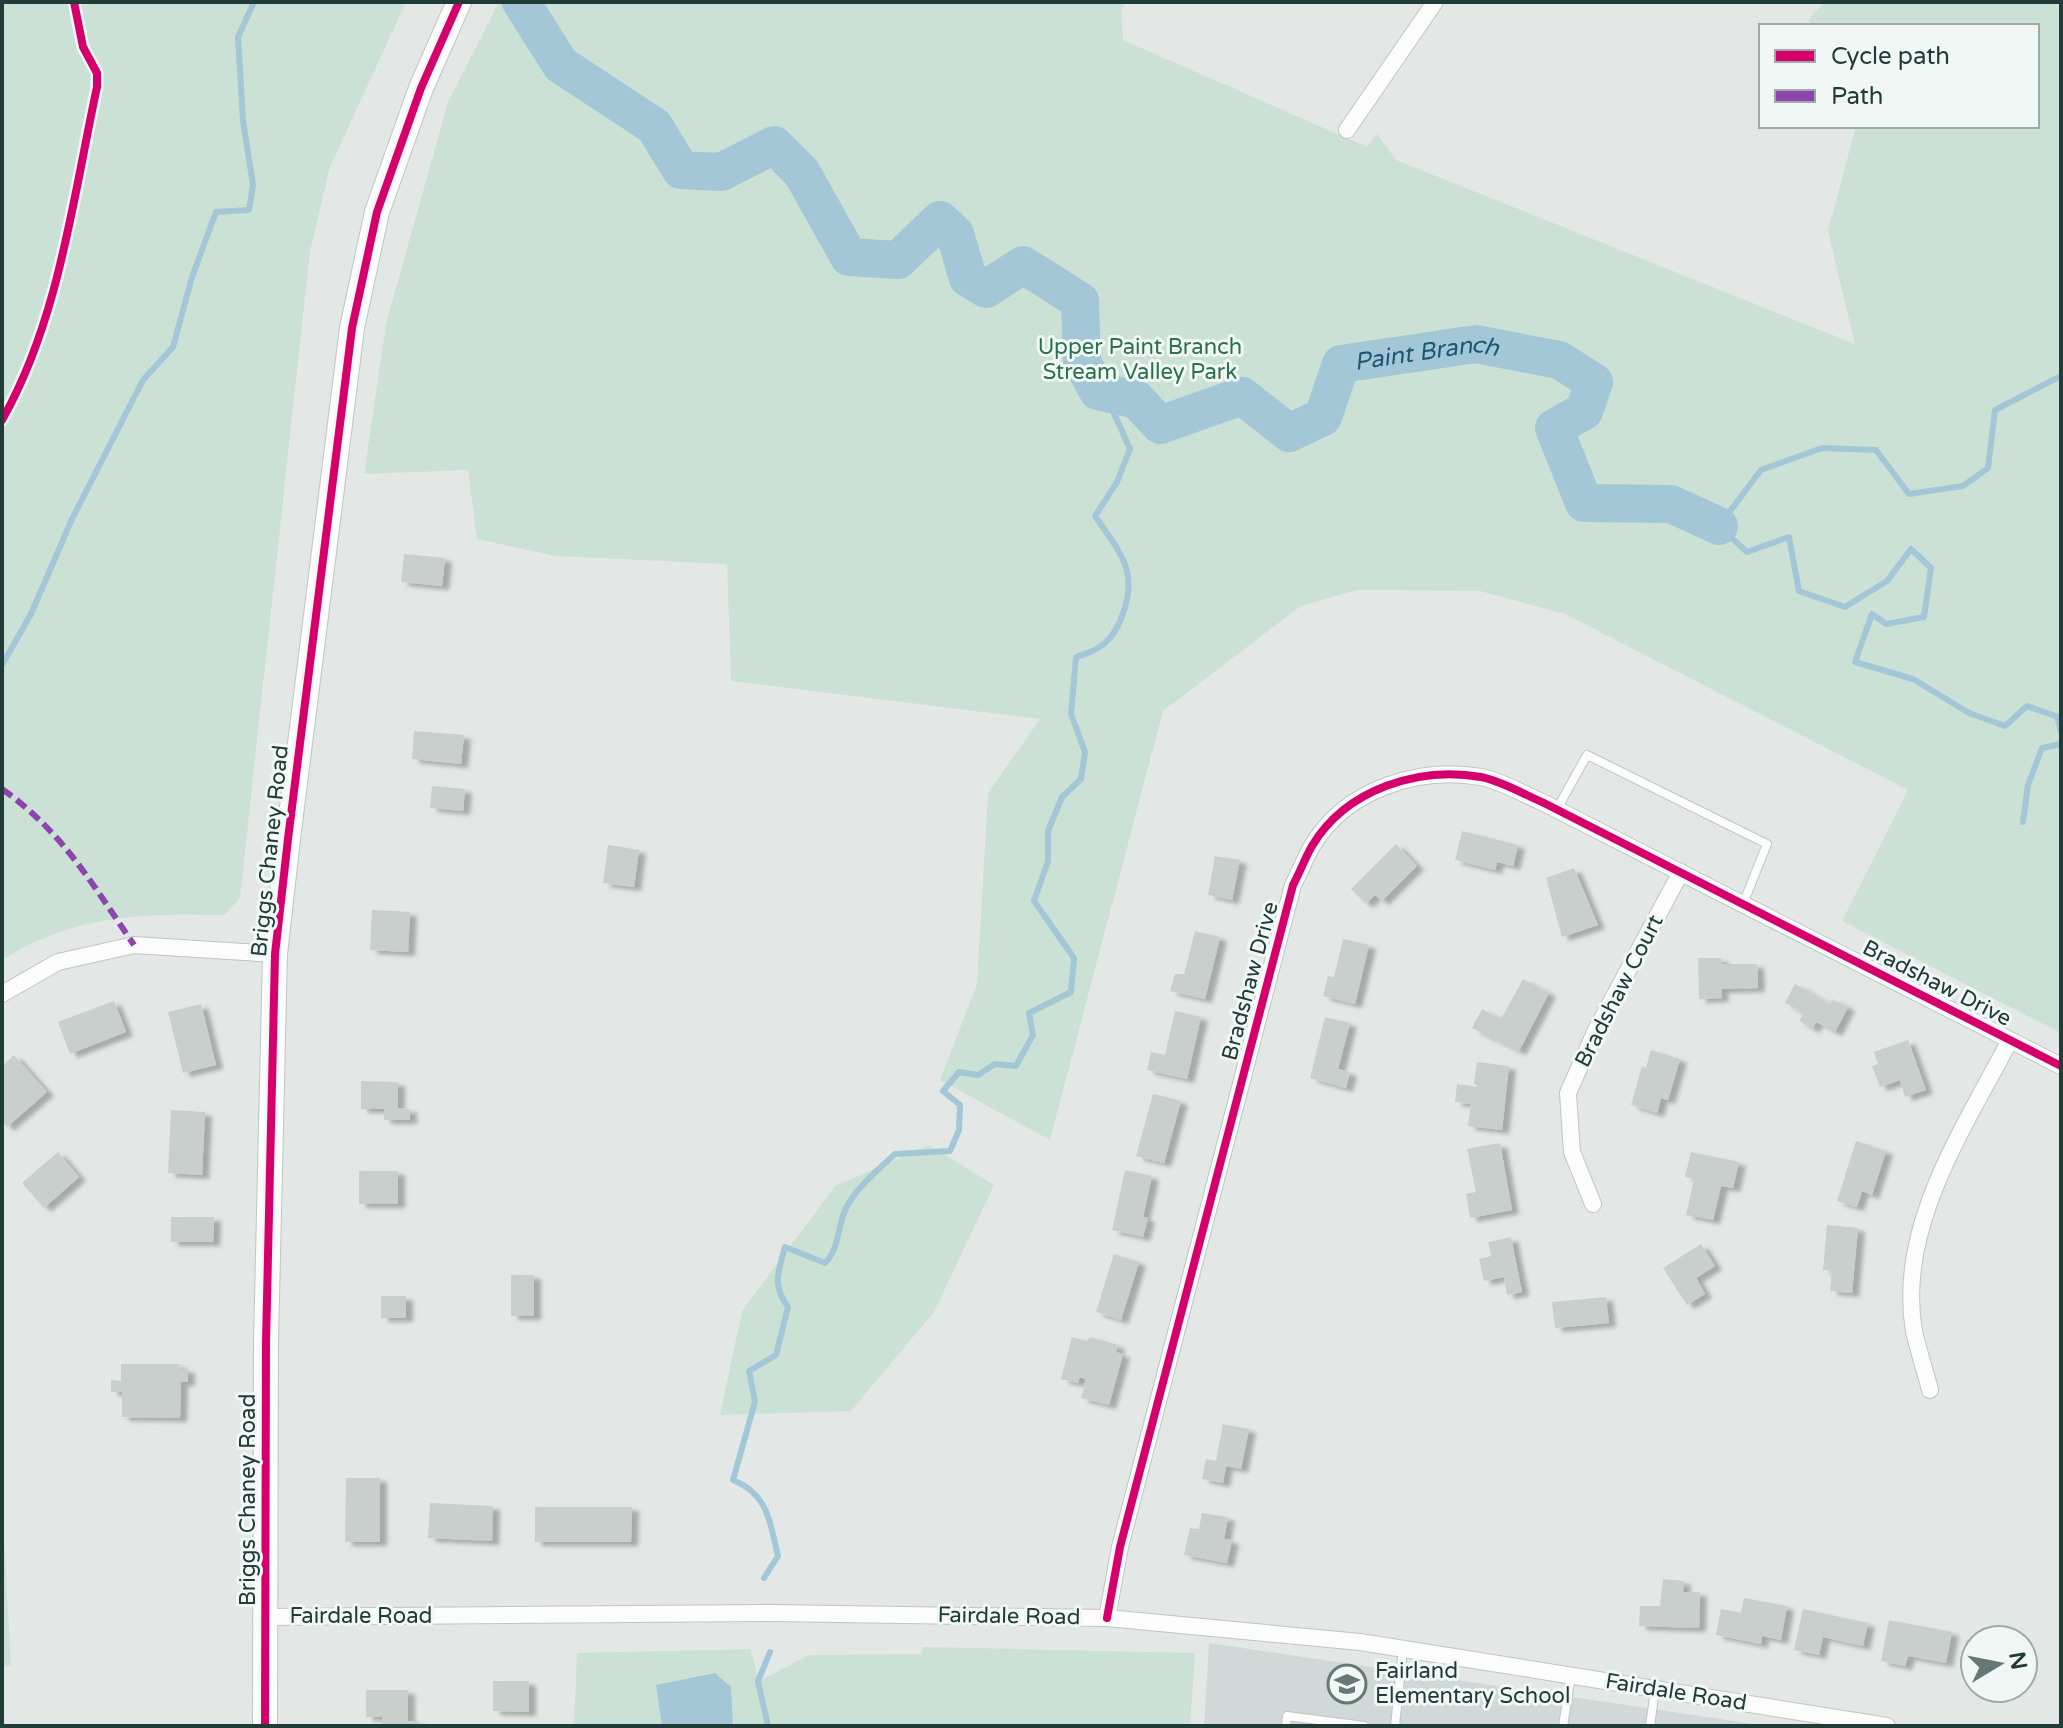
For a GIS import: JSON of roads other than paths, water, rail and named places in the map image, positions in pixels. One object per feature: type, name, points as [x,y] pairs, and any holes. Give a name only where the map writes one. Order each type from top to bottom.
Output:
[{"type":"main road","name":"Briggs Chaney Road","points":[[265,1726],[266,1342],[275,954],[352,328],[377,212],[421,88],[459,2]]},
{"type":"street","points":[[1347,130],[1435,2]]},
{"type":"street","name":"Bradshaw Drive","points":[[1107,1618],[1120,1547],[1293,885],[1313,844],[1350,805],[1386,784],[1443,774],[1484,777],[1557,809],[2061,1066]]},
{"type":"street","name":"Bradshaw Court","points":[[1593,1204],[1572,1152],[1568,1093],[1596,1030],[1681,872]]},
{"type":"street","points":[[2,994],[58,962],[134,945],[275,954]]},
{"type":"street","points":[[1930,1390],[1913,1328],[1914,1269],[1920,1229],[1946,1165],[2010,1040]]},
{"type":"street","name":"Fairdale Road","points":[[266,1617],[772,1613],[1107,1618],[1403,1649],[1883,1726]]},
{"type":"lane","points":[[1557,809],[1587,755],[1767,844],[1743,904]]},
{"type":"lane","points":[[1395,1726],[1403,1649]]},
{"type":"lane","points":[[1563,1726],[1571,1676]]},
{"type":"lane","points":[[1650,1726],[1655,1689]]},
{"type":"lane","points":[[1286,1726],[1287,1716],[1364,1726]]},
{"type":"water","points":[[715,1673],[731,1687],[733,1726],[662,1726],[656,1685]]},
{"type":"waterway","points":[[2,665],[31,614],[72,519],[143,380],[173,347],[192,277],[216,212],[249,210],[253,185],[243,120],[238,37],[254,2]]},
{"type":"waterway","name":"Paint Branch","points":[[521,2],[561,65],[654,126],[681,170],[721,172],[774,145],[802,173],[849,257],[898,260],[940,220],[955,234],[968,278],[986,289],[1023,265],[1080,301],[1082,362],[1098,391],[1137,400],[1160,425],[1242,396],[1289,433],[1323,417],[1341,364],[1476,344],[1559,360],[1594,382],[1584,411],[1554,428],[1584,503],[1671,504],[1719,526]]},
{"type":"waterway","points":[[2061,376],[1995,410],[1988,468],[1963,486],[1909,494],[1876,450],[1822,448],[1761,470],[1719,526],[1747,552],[1789,537],[1799,591],[1845,607],[1887,581],[1911,549],[1931,568],[1924,617],[1886,624],[1872,614],[1855,662],[1913,679],[1969,713],[2005,726],[2027,706],[2061,718]]},
{"type":"waterway","points":[[764,1578],[778,1556],[766,1510],[754,1493],[733,1480],[755,1402],[749,1371],[776,1355],[788,1307],[778,1285],[785,1247],[825,1263],[852,1199],[895,1154],[950,1151],[959,1130],[960,1105],[943,1091],[959,1072],[978,1075],[995,1064],[1016,1066],[1033,1035],[1029,1013],[1071,992],[1074,958],[1034,901],[1048,861],[1048,831],[1062,797],[1081,779],[1085,752],[1071,714],[1076,657],[1098,648],[1113,634],[1121,619],[1129,588],[1120,553],[1095,516],[1117,482],[1130,449],[1113,411],[1098,391]]},
{"type":"waterway","points":[[2058,719],[2061,732]]},
{"type":"waterway","points":[[2023,822],[2028,785],[2042,748],[2061,744]]},
{"type":"waterway","points":[[768,1726],[758,1681],[770,1652]]},
{"type":"place","name":"Fairland Elementary School","points":[[1347,1684]]},
{"type":"park label","name":"Upper Paint Branch Stream Valley Park","points":[[1140,360]]}]
